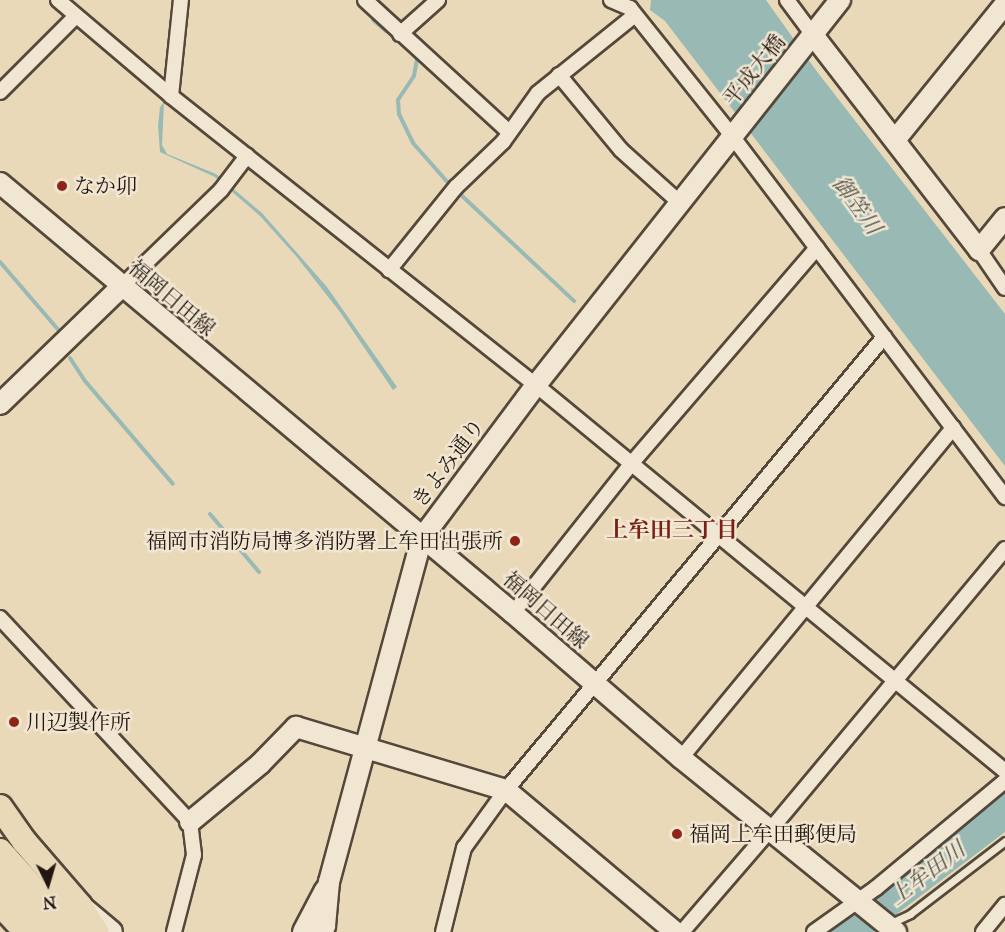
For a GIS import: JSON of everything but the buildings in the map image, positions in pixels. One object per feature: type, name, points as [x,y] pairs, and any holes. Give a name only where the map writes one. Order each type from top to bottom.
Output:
[{"type":"highway","points":[[1,824],[24,841],[80,906],[96,932]]},
{"type":"highway","points":[[1,824],[22,863],[39,921]]},
{"type":"highway","points":[[0,851],[39,921]]},
{"type":"highway","points":[[0,878],[39,921]]},
{"type":"highway","points":[[2,913],[39,921],[73,932]]},
{"type":"street","points":[[58,0],[75,17],[171,96],[537,385],[631,465],[896,679],[1005,771]]},
{"type":"street","points":[[171,96],[181,0]]},
{"type":"street","points":[[364,0],[509,132]]},
{"type":"street","points":[[400,34],[438,0]]},
{"type":"street","points":[[610,0],[630,8],[732,136],[1005,497]]},
{"type":"street","points":[[787,0],[980,250],[1005,288]]},
{"type":"street","points":[[813,35],[840,0]]},
{"type":"street","points":[[895,141],[1005,4]]},
{"type":"street","points":[[389,270],[456,187],[503,142],[509,132],[519,123],[538,93],[635,15]]},
{"type":"street","points":[[0,92],[75,17]]},
{"type":"street","name":"平成大橋","points":[[732,136],[813,35]]},
{"type":"street","points":[[559,75],[621,150],[680,203]]},
{"type":"street","name":"きよみ通り","points":[[324,930],[329,882],[422,538],[537,385],[732,136]]},
{"type":"street","points":[[0,404],[221,190],[247,156]]},
{"type":"street","name":"福岡日田線","points":[[0,183],[120,287],[513,613],[681,758],[859,901],[886,927]]},
{"type":"street","points":[[980,250],[1005,218]]},
{"type":"street","points":[[513,613],[631,465],[817,248]]},
{"type":"street","points":[[443,932],[464,848],[506,790],[596,685],[884,337]]},
{"type":"street","points":[[681,758],[807,609],[953,428]]},
{"type":"street","points":[[682,932],[1005,549]]},
{"type":"street","points":[[0,618],[190,822],[194,855],[174,932]]},
{"type":"street","points":[[190,822],[260,764],[296,727],[506,790],[675,932]]},
{"type":"street","points":[[814,932],[859,901],[1005,781]]},
{"type":"street","name":"きよみ通り","points":[[303,932],[329,882]]},
{"type":"street","points":[[982,932],[1005,905]]},
{"type":"street","points":[[80,906],[112,932]]},
{"type":"lane","points":[[886,927],[910,914],[1005,841]]},
{"type":"water","name":"御笠川","points":[[651,0],[766,0],[815,69],[1005,314],[1005,466],[665,21],[650,10]]},
{"type":"water","points":[[164,102],[162,145],[167,154],[216,174],[262,213],[327,287],[397,387],[393,390],[340,312],[296,256],[260,216],[215,177],[160,152],[158,126],[160,107]]},
{"type":"water","name":"上牟田川","points":[[1005,789],[1005,832],[873,932],[820,932]]},
{"type":"waterway","points":[[373,20],[386,31]]},
{"type":"waterway","points":[[417,60],[414,76],[398,100],[399,114],[413,143],[450,185]]},
{"type":"waterway","points":[[459,193],[574,301]]},
{"type":"waterway","points":[[0,262],[61,333]]},
{"type":"waterway","points":[[70,358],[85,381],[173,484]]},
{"type":"waterway","points":[[210,514],[259,572]]},
{"type":"place","name":"なか卯","points":[[62,186]]},
{"type":"place","name":"福岡市消防局博多消防署上牟田出張所","points":[[515,541]]},
{"type":"place","name":"川辺製作所","points":[[14,722]]},
{"type":"place","name":"福岡上牟田郵便局","points":[[677,834]]},
{"type":"district","name":"上牟田三丁目","points":[[672,530]]}]
